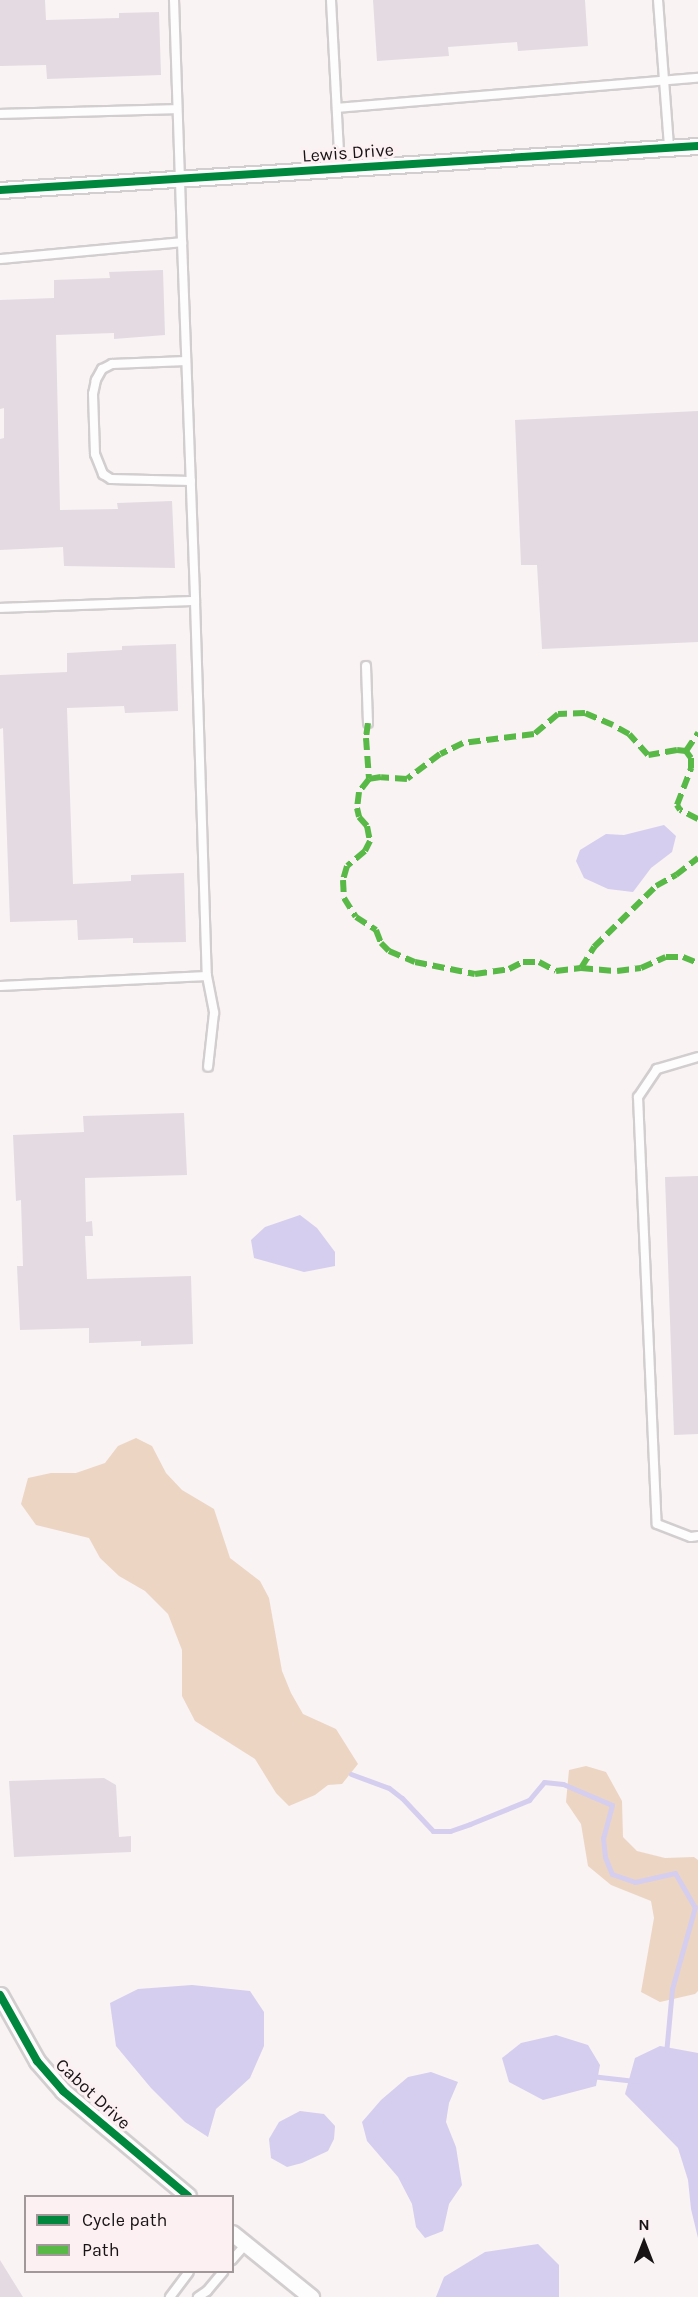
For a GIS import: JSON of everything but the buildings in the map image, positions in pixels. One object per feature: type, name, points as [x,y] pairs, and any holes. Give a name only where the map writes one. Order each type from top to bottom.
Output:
[{"type":"street","name":"Lewis Drive","points":[[0,190],[698,146]]},
{"type":"street","name":"Cabot Drive","points":[[0,1995],[37,2061],[63,2091],[187,2195]]},
{"type":"street","points":[[234,2235],[311,2297]]},
{"type":"lane","points":[[174,0],[207,976],[214,1013],[208,1067]]},
{"type":"lane","points":[[331,0],[340,169]]},
{"type":"lane","points":[[658,0],[669,148]]},
{"type":"lane","points":[[337,108],[698,78]]},
{"type":"lane","points":[[0,114],[177,109]]},
{"type":"lane","points":[[0,259],[182,242]]},
{"type":"lane","points":[[186,361],[112,364],[102,369],[96,380],[93,394],[95,454],[103,474],[111,479],[191,481]]},
{"type":"lane","points":[[0,608],[195,601]]},
{"type":"lane","points":[[366,666],[368,723]]},
{"type":"lane","points":[[0,986],[207,976]]},
{"type":"lane","points":[[698,1057],[657,1070],[638,1097],[657,1524],[691,1537],[698,1536]]},
{"type":"lane","points":[[234,2258],[246,2244]]},
{"type":"lane","points":[[170,2297],[188,2273]]},
{"type":"lane","points":[[198,2297],[207,2291],[221,2273]]},
{"type":"shaded area","points":[[664,825],[676,836],[672,852],[651,868],[633,892],[608,889],[584,878],[576,861],[580,850],[606,834],[624,835]]},
{"type":"shaded area","points":[[300,1215],[317,1228],[335,1252],[335,1266],[304,1272],[254,1258],[251,1240],[265,1227]]},
{"type":"shaded area","points":[[136,1438],[152,1446],[166,1473],[182,1490],[214,1509],[230,1558],[260,1581],[269,1598],[282,1671],[291,1693],[303,1714],[336,1729],[358,1764],[342,1784],[328,1785],[315,1795],[289,1806],[276,1793],[255,1759],[195,1721],[182,1696],[182,1650],[168,1614],[145,1591],[119,1576],[100,1558],[89,1538],[36,1525],[21,1504],[28,1478],[51,1473],[76,1473],[105,1463],[118,1446]]},
{"type":"shaded area","points":[[586,1766],[606,1772],[622,1801],[623,1837],[637,1851],[665,1858],[694,1857],[698,1860],[698,1991],[695,1994],[660,2002],[641,1992],[654,1918],[651,1901],[611,1885],[588,1866],[581,1824],[566,1802],[569,1770]]},
{"type":"shaded area","points":[[192,1985],[250,1991],[264,2012],[264,2046],[250,2078],[216,2109],[208,2137],[185,2122],[151,2088],[116,2046],[110,2003],[138,1989]]},
{"type":"shaded area","points":[[556,2035],[588,2045],[600,2065],[596,2086],[543,2100],[509,2082],[502,2058],[521,2043]]},
{"type":"shaded area","points":[[660,2046],[698,2053],[698,2238],[691,2209],[688,2180],[678,2148],[625,2094],[635,2058]]},
{"type":"shaded area","points":[[431,2072],[458,2082],[449,2103],[446,2122],[456,2147],[462,2185],[449,2204],[443,2231],[425,2238],[416,2227],[412,2204],[398,2177],[367,2141],[362,2122],[381,2100],[408,2077]]},
{"type":"shaded area","points":[[300,2111],[324,2114],[335,2126],[334,2139],[328,2151],[287,2167],[271,2158],[269,2139],[279,2122]]},
{"type":"shaded area","points":[[538,2244],[559,2265],[559,2297],[436,2297],[444,2277],[485,2252]]},
{"type":"waterway","points":[[351,1774],[389,1788],[402,1798],[433,1831],[450,1831],[529,1800],[544,1782],[563,1784],[612,1805],[603,1838],[605,1857],[612,1874],[635,1882],[675,1873],[695,1907],[672,1989],[666,2054]]},
{"type":"waterway","points":[[591,2076],[635,2081]]},
{"type":"marked path","points":[[698,819],[680,810],[677,805],[691,768],[691,758],[686,751],[677,750],[648,755],[629,734],[613,725],[585,713],[558,714],[534,734],[463,743],[440,754],[407,779],[381,777],[369,779],[359,792],[357,808],[359,817],[367,826],[370,841],[365,851],[347,866],[343,880],[344,898],[356,917],[376,930],[381,943],[389,951],[415,962],[475,974],[509,969],[523,962],[539,962],[556,971],[581,968],[617,971],[641,968],[666,957],[683,957],[698,963]]},
{"type":"marked path","points":[[368,723],[366,738],[369,779]]},
{"type":"marked path","points":[[686,751],[698,733]]},
{"type":"marked path","points":[[581,968],[594,947],[656,886],[676,875],[698,858]]},
{"type":"cycle path","points":[[0,190],[698,146]]},
{"type":"cycle path","points":[[0,1995],[37,2061],[63,2091],[187,2195]]}]
